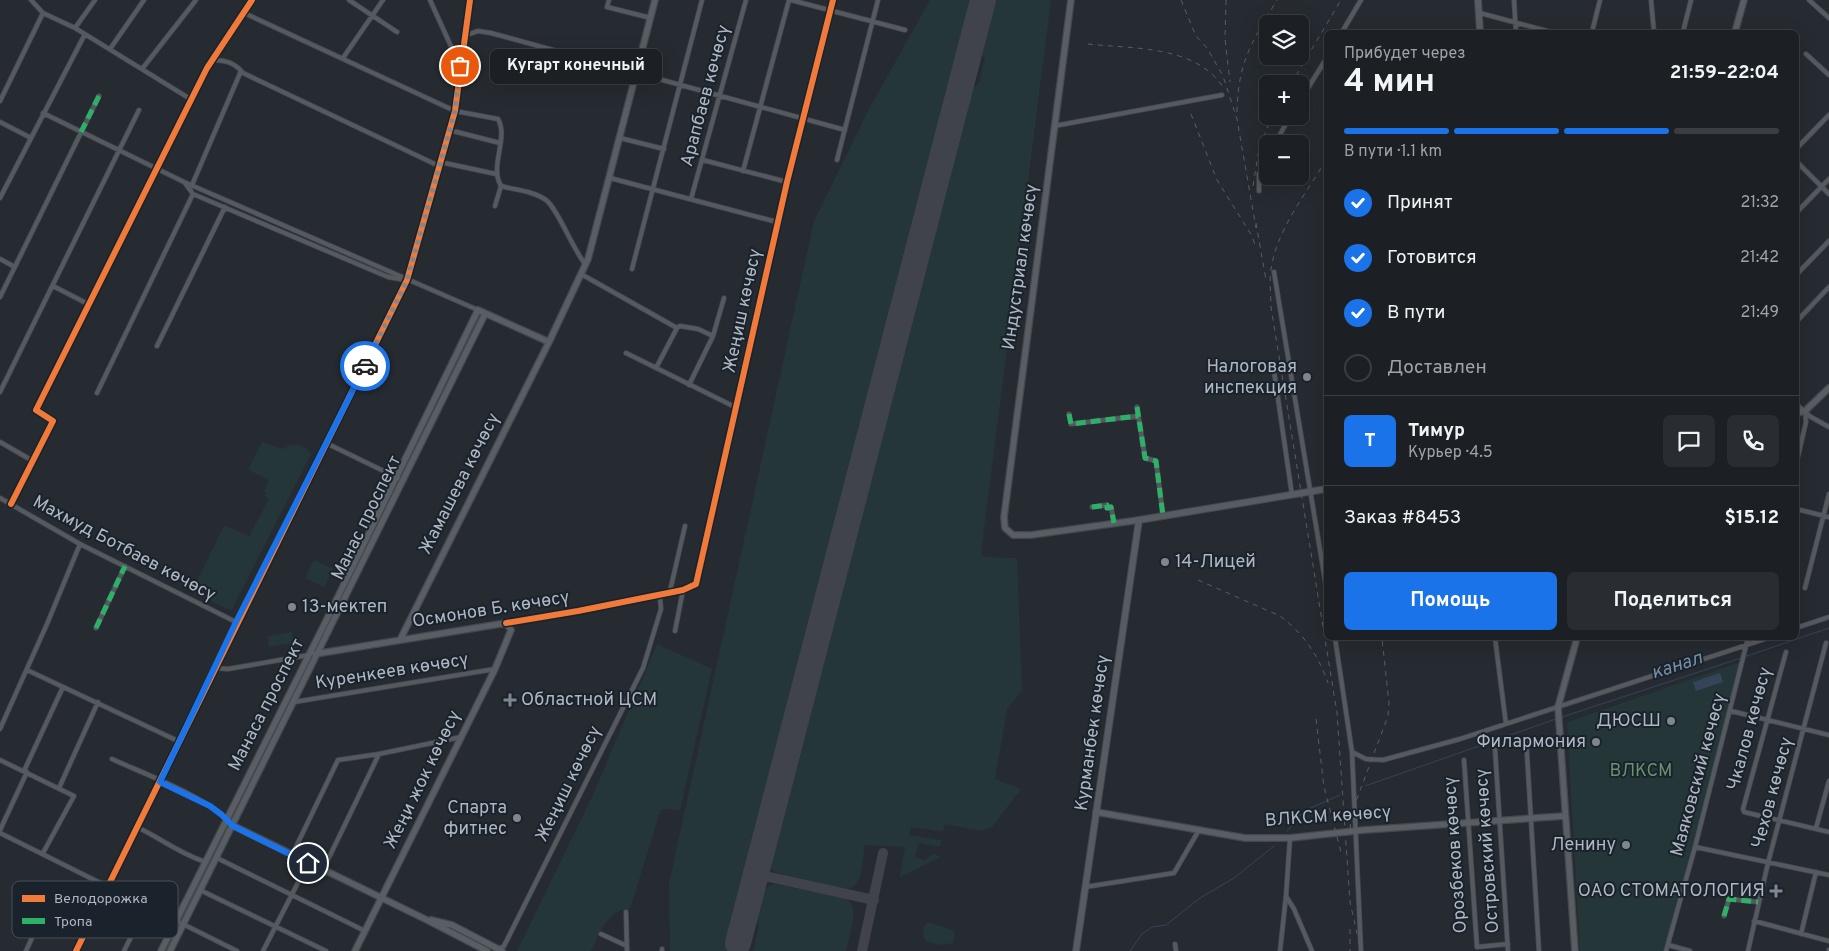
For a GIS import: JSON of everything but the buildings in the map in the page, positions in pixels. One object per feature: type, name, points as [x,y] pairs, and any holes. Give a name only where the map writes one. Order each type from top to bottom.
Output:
[{"type":"main road","name":"Жамашева көчөсү","points":[[400,640],[549,342],[585,264],[610,178],[655,0]]},
{"type":"main road","name":"Индустриал көчөсү","points":[[1071,0],[1004,504],[1005,528],[1013,535],[1031,535],[1114,524]]},
{"type":"main road","points":[[1478,0],[1480,30]]},
{"type":"main road","points":[[1736,30],[1744,0]]},
{"type":"main road","points":[[478,310],[549,342]]},
{"type":"main road","name":"Манаса проспект","points":[[178,916],[309,655],[334,613],[343,585],[478,310]]},
{"type":"main road","name":"Манас проспект","points":[[178,936],[318,654],[334,613],[350,588],[485,314]]},
{"type":"main road","points":[[1799,412],[1805,411],[1829,388]]},
{"type":"main road","points":[[1114,524],[1324,489]]},
{"type":"main road","name":"Курманбек көчөсү","points":[[1076,951],[1139,520]]},
{"type":"main road","points":[[367,536],[374,540]]},
{"type":"main road","points":[[343,585],[350,588]]},
{"type":"main road","name":"Осмонов Б. көчөсү","points":[[309,655],[506,623]]},
{"type":"main road","name":"Жеңи жок көчөсү","points":[[355,951],[511,634],[510,626],[506,623]]},
{"type":"main road","points":[[1575,951],[1564,816],[1558,707],[1576,640]]},
{"type":"main road","points":[[281,710],[288,714]]},
{"type":"main road","points":[[257,759],[264,763]]},
{"type":"main road","name":"ВЛКСМ көчөсү","points":[[1096,812],[1245,838],[1290,838],[1357,830],[1564,816]]},
{"type":"main road","points":[[226,821],[486,951]]},
{"type":"main road","points":[[427,920],[452,924],[501,949]]},
{"type":"main road","name":"Манаса проспект","points":[[161,951],[167,938]]},
{"type":"main road","name":"Манас проспект","points":[[170,951],[177,938]]},
{"type":"street","points":[[31,0],[43,13],[86,34],[192,100]]},
{"type":"street","points":[[36,6],[40,0]]},
{"type":"street","points":[[75,28],[95,0]]},
{"type":"street","points":[[110,49],[144,0]]},
{"type":"street","points":[[142,69],[196,0]]},
{"type":"street","points":[[11,504],[53,421],[36,410],[213,60],[252,0]]},
{"type":"street","points":[[349,0],[397,32]]},
{"type":"street","points":[[343,58],[383,0]]},
{"type":"street","points":[[430,0],[460,66]]},
{"type":"street","points":[[110,881],[160,782],[236,622],[407,280],[455,111],[470,0]]},
{"type":"street","points":[[609,0],[607,6],[651,18]]},
{"type":"street","points":[[632,269],[702,0]]},
{"type":"street","name":"Арапбаев көчөсү","points":[[691,199],[746,0]]},
{"type":"street","points":[[743,171],[790,0],[905,30]]},
{"type":"street","name":"Жеңиш көчөсү","points":[[683,590],[694,587],[698,580],[787,182],[833,0]]},
{"type":"street","points":[[837,160],[878,0]]},
{"type":"street","points":[[1343,30],[1361,0]]},
{"type":"street","points":[[1514,0],[1516,30]]},
{"type":"street","points":[[1593,30],[1600,1],[1594,0]]},
{"type":"street","points":[[1651,0],[1654,30]]},
{"type":"street","points":[[1684,30],[1691,0]]},
{"type":"street","points":[[1810,0],[1829,18]]},
{"type":"street","points":[[0,101],[43,13]]},
{"type":"street","points":[[244,13],[455,111],[498,120],[501,124],[496,174],[501,186],[495,206]]},
{"type":"street","points":[[1480,13],[1542,30]]},
{"type":"street","points":[[464,36],[478,31],[491,33],[636,75],[845,130]]},
{"type":"street","points":[[0,198],[86,34]]},
{"type":"street","points":[[1806,54],[1829,75]]},
{"type":"street","points":[[213,60],[224,60],[237,65],[242,71],[440,164],[496,174]]},
{"type":"street","points":[[1309,86],[1324,61]]},
{"type":"street","points":[[192,185],[242,71]]},
{"type":"street","points":[[1054,126],[1222,95]]},
{"type":"street","points":[[0,297],[98,96]]},
{"type":"street","points":[[0,392],[139,110]]},
{"type":"street","points":[[44,113],[184,182],[478,310]]},
{"type":"street","points":[[1799,146],[1829,115]]},
{"type":"street","points":[[0,122],[31,138]]},
{"type":"street","points":[[449,130],[500,143]]},
{"type":"street","points":[[620,138],[664,149]]},
{"type":"street","points":[[703,160],[787,182]]},
{"type":"street","points":[[1799,165],[1829,194]]},
{"type":"street","points":[[610,178],[778,222]]},
{"type":"street","points":[[1799,210],[1829,180]]},
{"type":"street","points":[[184,182],[193,194],[388,278],[407,280]]},
{"type":"street","points":[[1259,185],[1259,191]]},
{"type":"street","points":[[501,186],[534,194],[547,200],[556,213],[576,252],[585,264]]},
{"type":"street","points":[[97,393],[193,194]]},
{"type":"street","points":[[157,346],[225,207]]},
{"type":"street","points":[[1799,272],[1829,241]]},
{"type":"street","points":[[0,259],[15,267]]},
{"type":"street","points":[[1274,272],[1324,573]]},
{"type":"street","points":[[581,274],[678,328]]},
{"type":"street","points":[[53,286],[90,305]]},
{"type":"street","points":[[1799,319],[1829,287]]},
{"type":"street","points":[[690,385],[713,336],[724,298]]},
{"type":"street","points":[[656,368],[680,326],[698,329],[713,336]]},
{"type":"street","points":[[626,353],[737,408]]},
{"type":"street","points":[[1273,364],[1292,495]]},
{"type":"street","points":[[444,378],[452,381]]},
{"type":"street","points":[[1799,406],[1811,417],[1829,427]]},
{"type":"street","points":[[1137,407],[1145,458],[1156,461],[1163,516]]},
{"type":"street","points":[[1799,452],[1806,422],[1805,411]]},
{"type":"street","points":[[1069,414],[1071,424],[1138,416]]},
{"type":"street","points":[[0,442],[32,460]]},
{"type":"street","points":[[326,443],[402,480]]},
{"type":"street","points":[[1805,588],[1829,494]]},
{"type":"street","name":"Махмуд Ботбаев көчөсү","points":[[0,498],[80,544],[236,622]]},
{"type":"street","points":[[1092,507],[1107,505],[1107,508],[1111,507],[1114,524]]},
{"type":"street","points":[[1799,509],[1829,517]]},
{"type":"street","points":[[670,592],[685,526]]},
{"type":"street","points":[[0,729],[80,544]]},
{"type":"street","points":[[96,628],[125,566]]},
{"type":"street","points":[[652,595],[683,590],[675,631]]},
{"type":"street","name":"Жеңиш көчөсү","points":[[501,949],[643,668],[661,609],[660,598],[652,595]]},
{"type":"street","name":"Осмонов Б. көчөсү","points":[[506,623],[578,611],[652,595]]},
{"type":"street","points":[[1799,627],[1829,618]]},
{"type":"street","points":[[1334,640],[1352,752],[1361,951]]},
{"type":"street","points":[[1495,640],[1506,724]]},
{"type":"street","points":[[1746,645],[1747,640]]},
{"type":"street","points":[[1352,752],[1366,759],[1383,760],[1506,724],[1762,640]]},
{"type":"street","name":"Чехов көчөсү","points":[[1748,951],[1768,862],[1826,643]]},
{"type":"street","name":"Маяковский көчөсү","points":[[1666,951],[1695,847],[1746,645]]},
{"type":"street","name":"Чкалов көчөсү","points":[[1779,820],[1744,812],[1743,809],[1786,652]]},
{"type":"street","name":"Осмонов Б. көчөсү","points":[[215,668],[228,669],[309,655]]},
{"type":"street","name":"Куренкеев көчөсү","points":[[294,702],[495,668]]},
{"type":"street","points":[[27,670],[178,741]]},
{"type":"street","points":[[63,687],[0,831],[100,881]]},
{"type":"street","points":[[59,788],[98,702]]},
{"type":"street","points":[[1730,711],[1829,735]]},
{"type":"street","points":[[292,855],[338,760],[379,754],[461,737]]},
{"type":"street","points":[[1526,738],[1540,951]]},
{"type":"street","name":"Островский көчөсү","points":[[1495,749],[1508,951]]},
{"type":"street","points":[[323,870],[379,754]]},
{"type":"street","points":[[0,760],[74,796],[43,853]]},
{"type":"street","points":[[112,760],[199,800],[222,815],[226,821]]},
{"type":"street","name":"Орозбеков көчөсү","points":[[1464,760],[1477,947],[1508,944]]},
{"type":"street","points":[[1816,828],[1829,781]]},
{"type":"street","points":[[1779,820],[1829,832]]},
{"type":"street","points":[[137,827],[181,849],[191,858],[213,864]]},
{"type":"street","points":[[1085,887],[1174,874],[1199,830]]},
{"type":"street","points":[[1280,951],[1290,838]]},
{"type":"street","points":[[1695,847],[1829,875]]},
{"type":"street","points":[[216,858],[365,931]]},
{"type":"street","points":[[263,951],[308,863]]},
{"type":"street","points":[[1801,934],[1816,872]]},
{"type":"street","points":[[200,890],[326,951]]},
{"type":"street","points":[[1286,896],[1294,909],[1312,951]]},
{"type":"street","points":[[1724,916],[1729,899],[1758,902]]},
{"type":"street","points":[[626,912],[627,951]]},
{"type":"street","points":[[178,921],[237,951]]},
{"type":"street","points":[[1754,921],[1829,941]]},
{"type":"street","points":[[600,934],[627,946]]},
{"type":"street","points":[[26,951],[32,938]]},
{"type":"street","points":[[76,951],[82,938]]},
{"type":"street","points":[[124,951],[130,938]]},
{"type":"street","points":[[1175,944],[1176,951]]},
{"type":"street","points":[[1668,945],[1690,951]]},
{"type":"street","points":[[501,949],[506,951]]},
{"type":"green space","points":[[930,0],[973,0],[726,946],[743,951],[670,951],[669,883],[814,221],[870,107]]},
{"type":"green space","points":[[993,0],[1051,0],[981,553],[983,557],[1017,558],[1022,690],[1007,710],[995,779],[1021,789],[992,827],[981,831],[945,824],[943,832],[911,827],[909,835],[942,840],[940,847],[919,843],[915,857],[924,860],[933,854],[941,857],[900,877],[905,847],[865,845],[859,878],[856,884],[846,889],[776,873],[772,870],[770,860],[970,90],[979,83],[985,57],[979,55]]},
{"type":"green space","points":[[262,442],[284,449],[294,444],[302,446],[311,454],[231,611],[192,591],[223,528],[226,526],[249,536],[269,499],[264,496],[267,493],[264,491],[269,480],[248,470]]},
{"type":"green space","points":[[314,560],[333,569],[324,587],[305,578]]},
{"type":"green space","points":[[292,632],[293,643],[269,647],[267,636]]},
{"type":"green space","points":[[657,644],[712,669],[680,810],[661,809],[630,909],[623,910],[610,917],[591,951],[517,951],[593,795]]},
{"type":"green space","name":"ВЛКСМ","points":[[1741,662],[1726,725],[1664,951],[1580,951],[1567,722]]},
{"type":"green space","points":[[775,884],[845,898],[853,907],[853,922],[846,951],[753,951],[759,927],[755,919],[759,902],[763,893],[770,886]]},
{"type":"green space","points":[[926,923],[953,930],[955,936],[953,943],[940,945],[926,941],[922,933]]},
{"type":"water","points":[[1720,673],[1723,682],[1696,691],[1693,682]]},
{"type":"waterway","name":"канал","points":[[1799,638],[1829,628]]},
{"type":"waterway","name":"канал","points":[[1744,657],[1794,640]]},
{"type":"waterway","name":"канал","points":[[1562,717],[1741,658]]},
{"type":"waterway","name":"канал","points":[[1365,786],[1556,719]]},
{"type":"waterway","points":[[1287,831],[1304,811],[1340,795]]},
{"type":"waterway","points":[[1130,951],[1142,934],[1152,927],[1166,925],[1200,898],[1234,878],[1274,846]]},
{"type":"taxiway","points":[[862,951],[883,853]]},
{"type":"taxiway","points":[[756,874],[874,900]]},
{"type":"runway","points":[[738,943],[983,0]]},
{"type":"railway","points":[[1181,0],[1196,36],[1207,48],[1223,76],[1237,119],[1256,228]]},
{"type":"railway","points":[[1226,0],[1225,39],[1230,82]]},
{"type":"railway","points":[[1237,112],[1240,79],[1248,53],[1277,0]]},
{"type":"railway","points":[[1296,75],[1341,0]]},
{"type":"railway","points":[[1088,44],[1143,49],[1180,56],[1196,63],[1211,73],[1223,87]]},
{"type":"railway","points":[[1191,114],[1217,180],[1252,236],[1255,245]]},
{"type":"railway","points":[[1253,186],[1259,149],[1268,125]]},
{"type":"railway","points":[[1324,163],[1293,212],[1279,240],[1270,274],[1271,307],[1324,633]]},
{"type":"railway","points":[[1256,223],[1266,280]]},
{"type":"railway","points":[[1198,580],[1280,616],[1289,623],[1315,654],[1328,683]]},
{"type":"railway","points":[[1325,640],[1337,713],[1350,902],[1361,951]]},
{"type":"railway","points":[[1350,829],[1352,812],[1388,716],[1389,703],[1382,640]]},
{"type":"railway","points":[[1316,719],[1324,787],[1342,856]]},
{"type":"railway","points":[[1350,929],[1350,951]]},
{"type":"marked path","points":[[81,132],[99,96]]},
{"type":"marked path","points":[[1137,407],[1145,458],[1156,461],[1163,516]]},
{"type":"marked path","points":[[1069,414],[1071,424],[1138,416]]},
{"type":"marked path","points":[[1092,507],[1107,505],[1107,508],[1111,507],[1114,523]]},
{"type":"marked path","points":[[96,628],[125,566]]},
{"type":"marked path","points":[[1724,916],[1729,899],[1758,902]]},
{"type":"cycle path","points":[[11,504],[53,421],[36,410],[207,68],[252,0]]},
{"type":"cycle path","points":[[111,881],[407,280],[455,111],[470,0]]},
{"type":"cycle path","points":[[506,623],[683,590],[696,584],[787,182],[833,0]]},
{"type":"cycle path","points":[[76,951],[82,938]]},
{"type":"way so far","points":[[365,366],[407,280],[455,111],[460,66]]},
{"type":"place","name":"Кугарт конечный","points":[[460,66]]},
{"type":"place","name":"Налоговая инспекция","points":[[1307,377]]},
{"type":"place","name":"14-Лицей","points":[[1165,562]]},
{"type":"place","name":"13-мектеп","points":[[292,607]]},
{"type":"place","name":"Областной ЦСМ","points":[[510,700]]},
{"type":"place","name":"ДЮСШ","points":[[1671,721]]},
{"type":"place","name":"Филармония","points":[[1596,742]]},
{"type":"place","name":"Спарта фитнес","points":[[517,818]]},
{"type":"place","name":"Ленину","points":[[1626,845]]},
{"type":"place","name":"ОАО СТОМАТОЛОГИЯ","points":[[1776,891]]},
{"type":"route","points":[[308,863],[233,826],[210,806],[160,782],[236,622],[365,366]]}]
